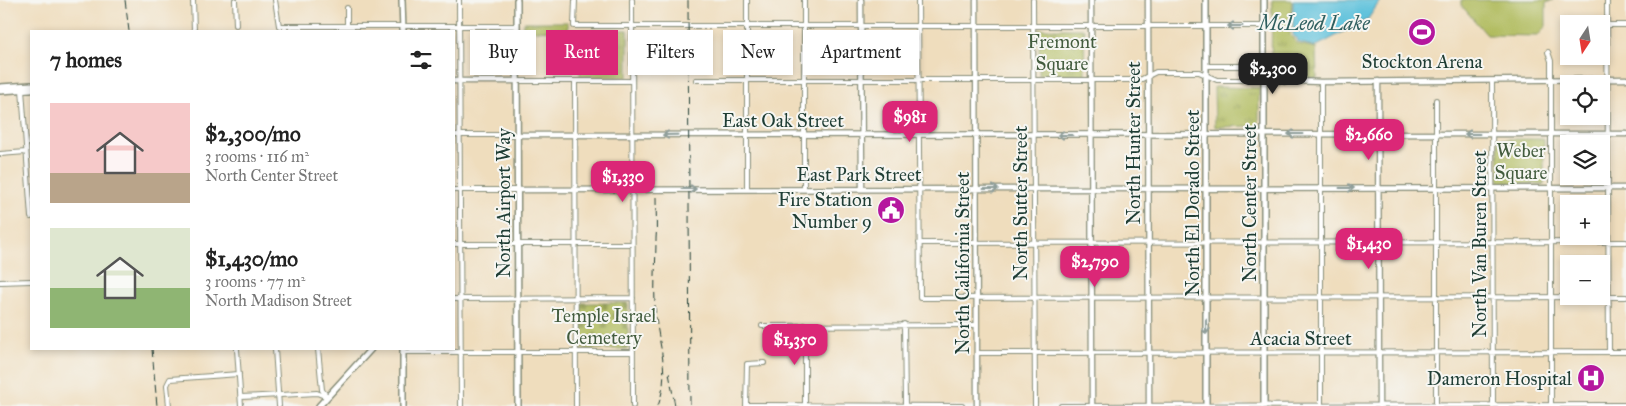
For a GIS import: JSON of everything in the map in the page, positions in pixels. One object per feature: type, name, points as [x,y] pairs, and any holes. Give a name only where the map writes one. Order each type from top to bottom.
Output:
[{"type":"main road","points":[[402,0],[403,29]]},
{"type":"main road","name":"North Airport Way","points":[[517,0],[518,406]]},
{"type":"main road","name":"North El Dorado Street","points":[[1206,0],[1206,406]]},
{"type":"main road","name":"North Center Street","points":[[1264,0],[1264,406]]},
{"type":"main road","points":[[1264,58],[1272,74],[1284,81]]},
{"type":"main road","points":[[0,89],[30,87]]},
{"type":"main road","points":[[0,89],[30,87]]},
{"type":"main road","points":[[319,406],[370,350]]},
{"type":"main road","points":[[403,351],[403,406]]},
{"type":"street","points":[[193,0],[194,30]]},
{"type":"street","points":[[235,0],[236,25]]},
{"type":"street","points":[[275,0],[279,26],[347,26],[403,29],[517,26]]},
{"type":"street","points":[[459,0],[460,26],[457,81],[460,135],[461,406]]},
{"type":"street","points":[[575,0],[574,26],[1264,26]]},
{"type":"street","points":[[632,0],[633,406]]},
{"type":"street","points":[[746,0],[747,189]]},
{"type":"street","points":[[804,0],[804,189]]},
{"type":"street","points":[[861,0],[862,189]]},
{"type":"street","points":[[918,0],[920,298],[1560,297]]},
{"type":"street","name":"North California Street","points":[[976,0],[977,406]]},
{"type":"street","name":"North Sutter Street","points":[[1033,0],[1034,406]]},
{"type":"street","points":[[1091,0],[1092,406]]},
{"type":"street","name":"North Hunter Street","points":[[1148,0],[1149,406]]},
{"type":"street","points":[[1607,0],[1608,15]]},
{"type":"street","points":[[347,8],[347,26]]},
{"type":"street","points":[[1610,26],[1626,25]]},
{"type":"street","points":[[1548,52],[1551,61],[1551,406]]},
{"type":"street","points":[[1207,66],[1264,66]]},
{"type":"street","points":[[696,80],[1140,80],[1156,72],[1200,72],[1217,80],[1378,82],[1560,80]]},
{"type":"street","points":[[1610,80],[1626,79]]},
{"type":"street","points":[[457,81],[632,81]]},
{"type":"street","points":[[575,81],[576,406]]},
{"type":"street","name":"North Van Buren Street","points":[[1492,81],[1493,406]]},
{"type":"street","points":[[1321,82],[1321,406]]},
{"type":"street","points":[[1378,82],[1379,406]]},
{"type":"street","points":[[22,89],[30,204]]},
{"type":"street","points":[[1436,100],[1436,406]]},
{"type":"street","points":[[1608,125],[1608,195]]},
{"type":"street","name":"East Oak Street","points":[[455,135],[1626,134]]},
{"type":"street","points":[[0,154],[26,152]]},
{"type":"street","name":"East Park Street","points":[[455,190],[1626,188]]},
{"type":"street","points":[[919,243],[1560,242]]},
{"type":"street","points":[[1610,242],[1626,242]]},
{"type":"street","points":[[455,244],[632,244]]},
{"type":"street","points":[[0,282],[30,281]]},
{"type":"street","points":[[1610,297],[1626,297]]},
{"type":"street","points":[[455,298],[633,298]]},
{"type":"street","points":[[1608,305],[1609,352]]},
{"type":"street","points":[[904,324],[905,405]]},
{"type":"street","points":[[762,326],[977,324]]},
{"type":"street","points":[[805,325],[805,405]]},
{"type":"street","points":[[237,350],[241,406]]},
{"type":"street","points":[[275,350],[279,406]]},
{"type":"street","points":[[318,350],[322,390],[327,397]]},
{"type":"street","points":[[403,351],[633,352]]},
{"type":"street","name":"Acacia Street","points":[[977,352],[1626,352]]},
{"type":"street","points":[[764,363],[747,364],[746,405],[962,406]]},
{"type":"street","points":[[169,406],[168,381],[171,379],[239,374]]},
{"type":"street","points":[[240,398],[317,393],[327,397]]},
{"type":"street","points":[[1061,406],[1626,405]]},
{"type":"green space","points":[[1272,0],[1292,0],[1290,35],[1298,44],[1316,48],[1317,78],[1282,77],[1271,70]]},
{"type":"green space","points":[[1461,0],[1553,0],[1546,3],[1546,26],[1538,36],[1487,35],[1461,5]]},
{"type":"green space","points":[[523,22],[568,22],[568,30],[523,30]]},
{"type":"green space","name":"Fremont Square","points":[[1039,29],[1084,29],[1085,75],[1039,75]]},
{"type":"green space","points":[[618,30],[628,30],[628,77],[580,77],[580,75],[618,75]]},
{"type":"green space","points":[[1214,87],[1259,88],[1259,126],[1215,127]]},
{"type":"green space","name":"Weber Square","points":[[1498,139],[1544,139],[1544,184],[1499,184]]},
{"type":"green space","name":"Temple Israel Cemetery","points":[[581,303],[628,303],[628,349],[581,349]]},
{"type":"water","name":"McLeod Lake","points":[[1293,0],[1383,0],[1380,1],[1368,19],[1315,47],[1298,42],[1297,38],[1293,36]]},
{"type":"railway","points":[[125,0],[129,30]]},
{"type":"railway","points":[[688,0],[690,406]]},
{"type":"railway","points":[[656,197],[655,304],[664,379],[658,406]]},
{"type":"railway","points":[[152,350],[157,406]]},
{"type":"railway","points":[[669,373],[675,406]]},
{"type":"place","name":"Stockton Arena","points":[[1422,32]]},
{"type":"place","name":"Fire Station Number 9","points":[[891,210]]},
{"type":"place","name":"Dameron Hospital","points":[[1591,378]]}]
